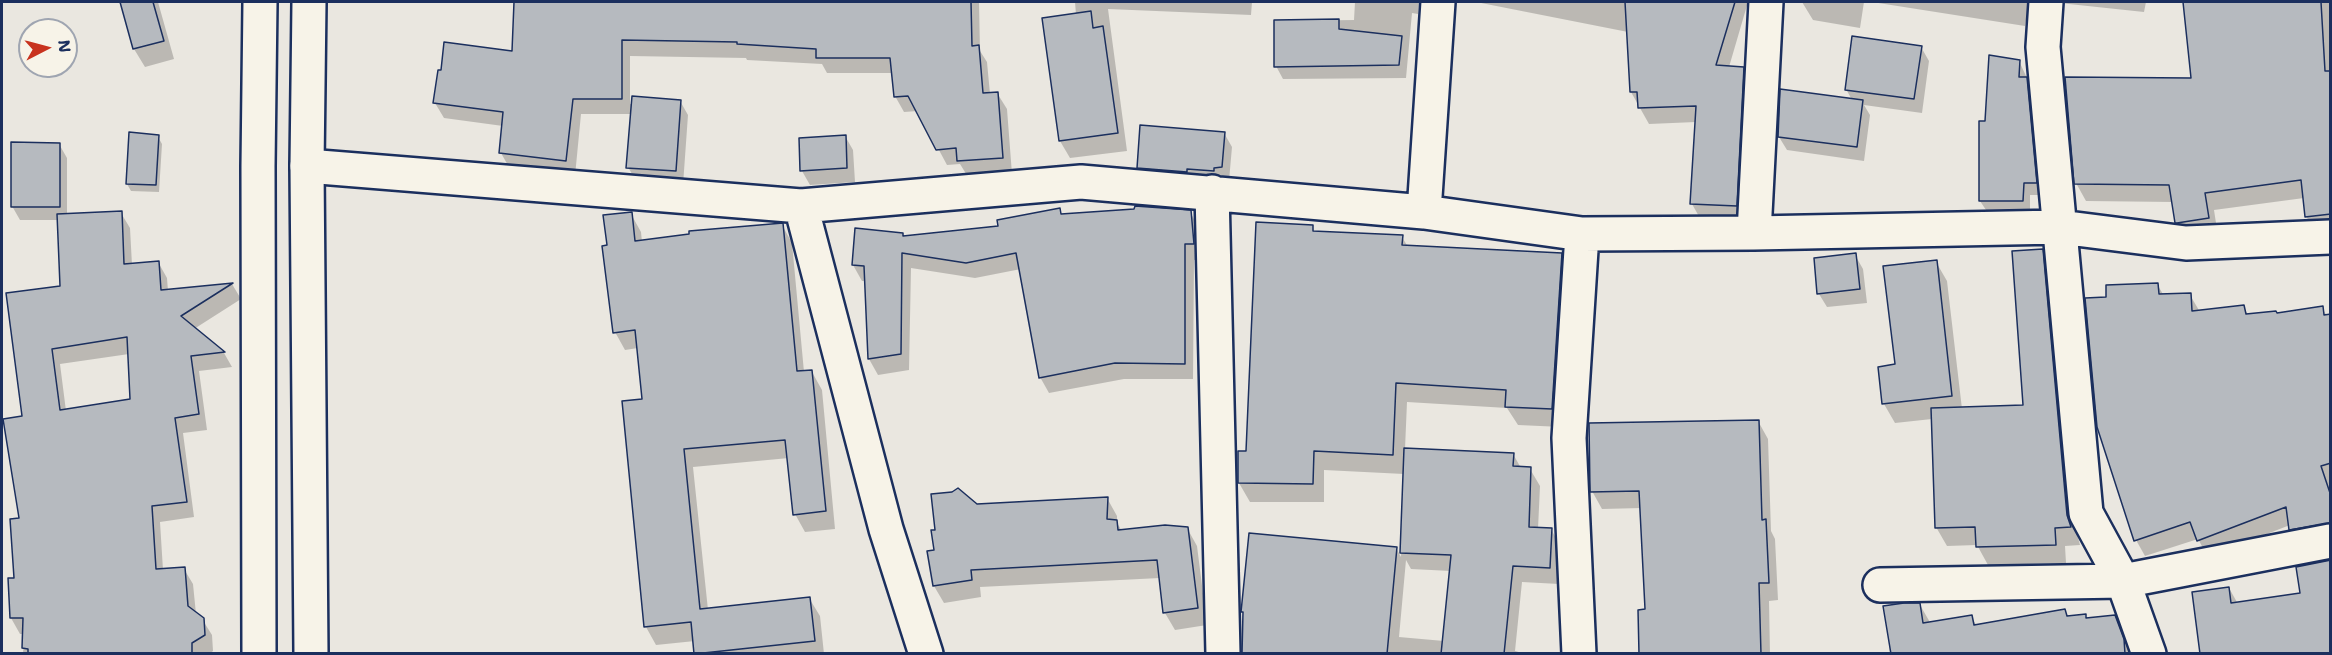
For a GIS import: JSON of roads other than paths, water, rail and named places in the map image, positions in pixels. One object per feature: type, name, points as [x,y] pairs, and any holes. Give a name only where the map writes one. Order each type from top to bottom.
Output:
[{"type":"street","points":[[259,654],[260,2]]},
{"type":"street","points":[[309,2],[307,166],[311,654]]},
{"type":"street","points":[[1424,212],[1438,2]]},
{"type":"street","points":[[1754,233],[1766,2]]},
{"type":"street","points":[[2046,2],[2043,47],[2086,513],[2123,581],[2149,654]]},
{"type":"street","points":[[307,166],[801,206],[1081,182],[1424,212],[1582,234],[2060,227],[2186,243],[2331,237]]},
{"type":"street","points":[[1212,192],[1223,654]]},
{"type":"street","points":[[801,206],[886,529],[926,654]]},
{"type":"street","points":[[1579,654],[1569,438],[1582,234]]},
{"type":"street","points":[[1880,585],[2123,581],[2331,541]]}]
